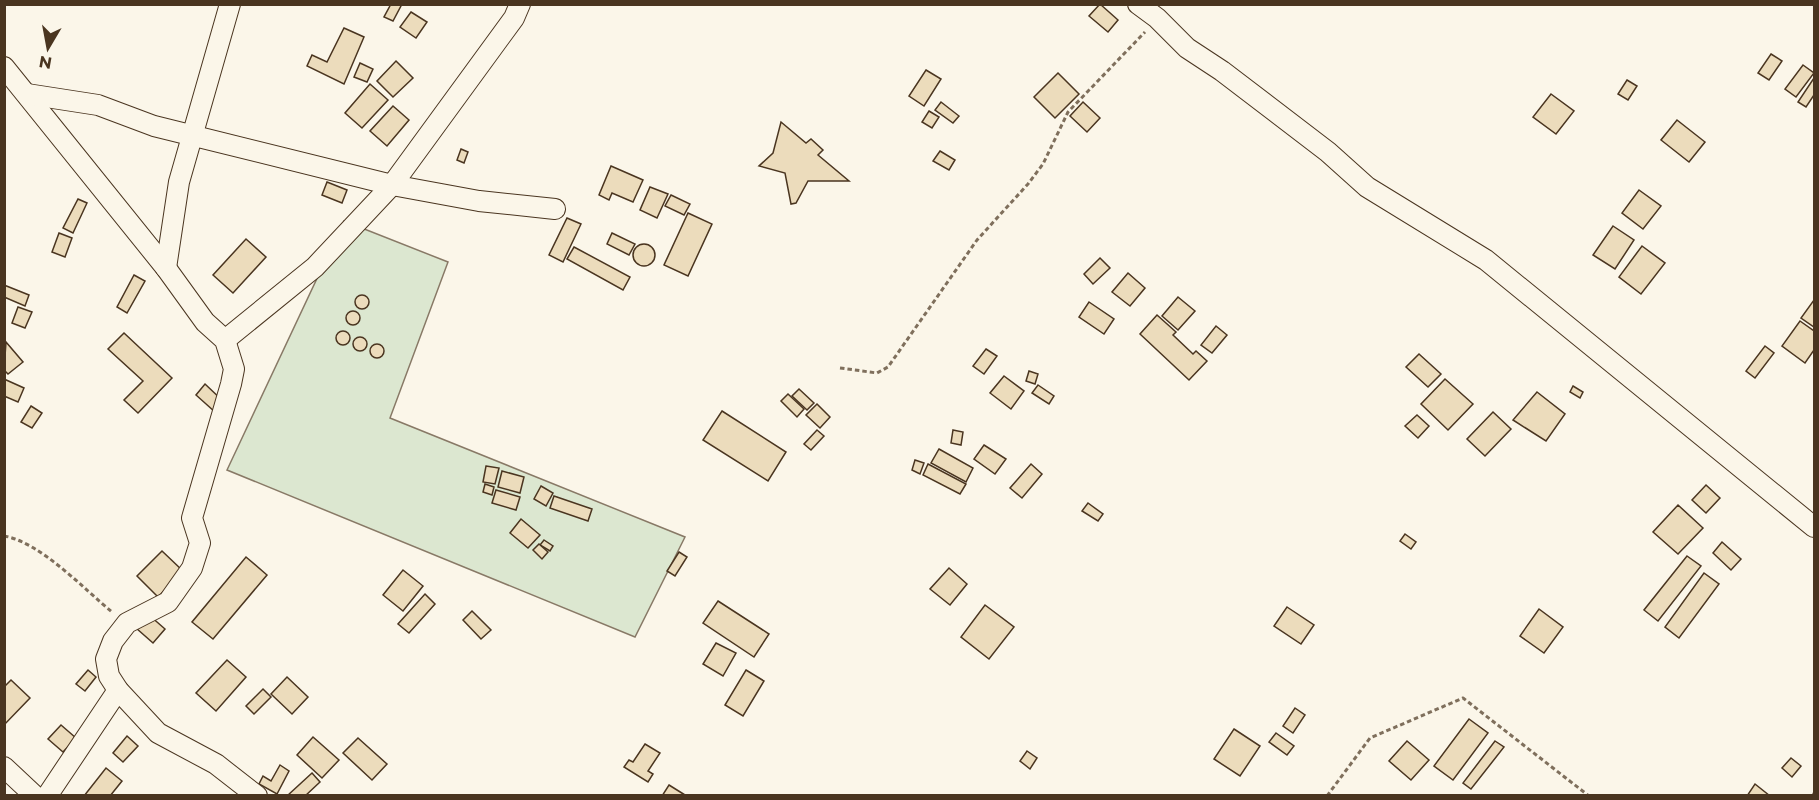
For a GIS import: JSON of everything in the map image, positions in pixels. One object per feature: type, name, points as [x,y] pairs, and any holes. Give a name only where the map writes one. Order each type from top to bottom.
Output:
[{"type":"street","points":[[166,268],[179,182],[230,4]]},
{"type":"street","points":[[225,340],[315,267],[392,185],[514,18],[520,4]]},
{"type":"street","points":[[1138,4],[1157,18],[1187,48],[1222,70],[1328,152],[1367,187],[1486,260],[1815,527]]},
{"type":"street","points":[[4,68],[166,268],[205,322],[225,340],[234,369],[192,518],[200,543],[192,568],[168,602],[127,624],[113,641],[106,659],[109,676],[118,690],[158,733],[216,764],[257,795]]},
{"type":"street","points":[[27,94],[98,105],[154,126],[392,185],[479,201],[555,209]]},
{"type":"street","points":[[47,795],[118,690]]},
{"type":"street","points":[[4,767],[35,795]]},
{"type":"path","points":[[840,368],[877,373],[888,367],[977,240],[1043,164],[1068,112],[1157,18]]},
{"type":"path","points":[[4,536],[24,541],[38,551],[127,624]]},
{"type":"path","points":[[1326,795],[1370,738],[1463,698],[1589,795]]},
{"type":"green space","points":[[344,221],[448,262],[390,418],[685,537],[635,637],[227,470]]},
{"type":"building","points":[[391,4],[402,4],[393,21],[384,17]]},
{"type":"building","points":[[1100,4],[1118,20],[1108,32],[1089,16]]},
{"type":"building","points":[[411,12],[427,22],[416,38],[400,27]]},
{"type":"building","points":[[344,28],[364,37],[344,84],[307,66],[312,55],[327,62]]},
{"type":"building","points":[[1771,54],[1782,61],[1769,80],[1758,73]]},
{"type":"building","points":[[396,61],[413,78],[393,97],[377,81]]},
{"type":"building","points":[[360,63],[373,69],[367,82],[354,77]]},
{"type":"building","points":[[1803,65],[1814,73],[1796,97],[1785,89]]},
{"type":"building","points":[[926,70],[941,79],[924,106],[909,96]]},
{"type":"building","points":[[1058,73],[1079,94],[1055,118],[1034,97]]},
{"type":"building","points":[[1814,78],[1814,95],[1806,107],[1798,102]]},
{"type":"building","points":[[1627,80],[1637,86],[1628,100],[1618,94]]},
{"type":"building","points":[[370,84],[388,100],[362,128],[345,113]]},
{"type":"building","points":[[1551,94],[1574,111],[1556,134],[1533,117]]},
{"type":"building","points":[[941,102],[959,116],[953,123],[935,110]]},
{"type":"building","points":[[1083,102],[1100,118],[1087,132],[1070,116]]},
{"type":"building","points":[[393,106],[409,120],[387,146],[370,131]]},
{"type":"building","points":[[929,111],[939,117],[932,128],[922,122]]},
{"type":"building","points":[[1677,120],[1705,142],[1689,162],[1661,140]]},
{"type":"building","points":[[781,122],[806,143],[811,139],[823,150],[818,155],[849,181],[808,181],[796,203],[791,204],[785,173],[759,166],[773,153]]},
{"type":"building","points":[[461,149],[468,152],[464,163],[457,160]]},
{"type":"building","points":[[940,151],[955,160],[949,170],[933,161]]},
{"type":"building","points":[[611,166],[643,180],[633,202],[612,193],[609,200],[599,195]]},
{"type":"building","points":[[327,182],[347,190],[342,203],[322,195]]},
{"type":"building","points":[[650,187],[668,194],[657,218],[640,210]]},
{"type":"building","points":[[1639,190],[1661,206],[1643,229],[1622,213]]},
{"type":"building","points":[[671,195],[690,204],[684,215],[665,206]]},
{"type":"building","points":[[78,199],[87,203],[73,233],[63,228]]},
{"type":"building","points":[[688,213],[712,224],[688,276],[664,265]]},
{"type":"building","points":[[567,218],[581,224],[563,262],[549,255]]},
{"type":"building","points":[[1613,226],[1634,240],[1615,269],[1593,255]]},
{"type":"building","points":[[59,233],[72,238],[65,257],[52,252]]},
{"type":"building","points":[[612,233],[635,244],[629,255],[607,244]]},
{"type":"building","points":[[246,239],[266,257],[233,293],[213,275]]},
{"type":"building","points":[[644,244],[652,247],[655,255],[652,263],[644,266],[636,263],[633,255],[636,247]]},
{"type":"building","points":[[1642,246],[1665,263],[1641,294],[1619,277]]},
{"type":"building","points":[[574,247],[630,277],[623,290],[567,259]]},
{"type":"building","points":[[1100,258],[1110,268],[1093,284],[1084,274]]},
{"type":"building","points":[[1128,273],[1145,288],[1130,306],[1112,292]]},
{"type":"building","points":[[134,275],[145,281],[127,313],[117,307]]},
{"type":"building","points":[[4,285],[29,295],[25,306],[4,297]]},
{"type":"building","points":[[359,295],[365,295],[369,302],[365,309],[359,309],[355,305],[355,299]]},
{"type":"building","points":[[1178,297],[1195,311],[1178,330],[1162,316]]},
{"type":"building","points":[[1814,300],[1814,327],[1801,318]]},
{"type":"building","points":[[1089,302],[1114,319],[1104,334],[1079,317]]},
{"type":"building","points":[[18,307],[32,312],[25,328],[12,323]]},
{"type":"building","points":[[350,311],[356,311],[360,318],[356,325],[350,325],[346,321],[346,315]]},
{"type":"building","points":[[1157,315],[1176,332],[1173,335],[1193,354],[1196,351],[1207,361],[1189,380],[1140,334]]},
{"type":"building","points":[[1800,321],[1814,331],[1814,350],[1805,363],[1782,346]]},
{"type":"building","points":[[1216,326],[1227,335],[1212,353],[1201,345]]},
{"type":"building","points":[[340,331],[346,331],[350,338],[346,345],[340,345],[336,341],[336,335]]},
{"type":"building","points":[[124,333],[172,378],[138,413],[124,400],[143,381],[108,349]]},
{"type":"building","points":[[357,337],[363,337],[367,344],[363,351],[357,351],[353,347],[353,341]]},
{"type":"building","points":[[6,342],[23,362],[8,374],[4,370]]},
{"type":"building","points":[[374,344],[380,344],[384,351],[380,358],[374,358],[370,354],[370,348]]},
{"type":"building","points":[[1765,346],[1774,353],[1755,378],[1746,371]]},
{"type":"building","points":[[986,349],[997,356],[984,374],[973,366]]},
{"type":"building","points":[[1419,354],[1441,374],[1428,387],[1406,367]]},
{"type":"building","points":[[1029,371],[1038,374],[1035,384],[1026,381]]},
{"type":"building","points":[[1004,376],[1024,391],[1011,409],[990,393]]},
{"type":"building","points":[[4,379],[24,388],[18,402],[4,396]]},
{"type":"building","points":[[1445,379],[1473,404],[1448,430],[1421,404]]},
{"type":"building","points":[[205,384],[224,402],[215,412],[196,395]]},
{"type":"building","points":[[1038,385],[1054,396],[1049,404],[1032,393]]},
{"type":"building","points":[[1573,386],[1583,392],[1580,398],[1570,392]]},
{"type":"building","points":[[799,389],[814,403],[807,410],[792,396]]},
{"type":"building","points":[[1537,392],[1565,414],[1546,441],[1513,420]]},
{"type":"building","points":[[788,394],[804,409],[797,417],[781,401]]},
{"type":"building","points":[[817,404],[830,417],[820,428],[806,415]]},
{"type":"building","points":[[31,406],[42,413],[32,428],[21,422]]},
{"type":"building","points":[[722,411],[786,452],[768,481],[703,440]]},
{"type":"building","points":[[1493,412],[1511,429],[1485,456],[1467,439]]},
{"type":"building","points":[[1417,415],[1429,426],[1418,438],[1405,426]]},
{"type":"building","points":[[817,430],[824,436],[811,450],[804,444]]},
{"type":"building","points":[[953,430],[963,432],[961,445],[951,443]]},
{"type":"building","points":[[984,445],[1006,459],[995,474],[974,459]]},
{"type":"building","points":[[939,449],[973,468],[966,482],[931,463]]},
{"type":"building","points":[[915,460],[924,463],[920,474],[912,470]]},
{"type":"building","points":[[928,464],[966,484],[960,494],[923,475]]},
{"type":"building","points":[[1031,464],[1042,474],[1022,498],[1010,488]]},
{"type":"building","points":[[486,466],[499,468],[495,484],[483,482]]},
{"type":"building","points":[[502,471],[524,477],[520,493],[498,487]]},
{"type":"building","points":[[485,484],[494,487],[492,495],[483,492]]},
{"type":"building","points":[[1706,485],[1720,498],[1706,513],[1692,500]]},
{"type":"building","points":[[541,486],[553,493],[546,506],[534,499]]},
{"type":"building","points":[[496,490],[520,497],[516,510],[492,503]]},
{"type":"building","points":[[554,496],[592,509],[588,521],[550,508]]},
{"type":"building","points":[[1088,503],[1103,514],[1098,521],[1082,511]]},
{"type":"building","points":[[1678,505],[1703,528],[1678,554],[1653,532]]},
{"type":"building","points":[[521,519],[540,535],[528,548],[510,533]]},
{"type":"building","points":[[1405,534],[1416,542],[1411,549],[1400,541]]},
{"type":"building","points":[[544,540],[553,546],[550,551],[540,545]]},
{"type":"building","points":[[1722,542],[1741,559],[1731,570],[1713,553]]},
{"type":"building","points":[[539,544],[548,552],[542,559],[533,550]]},
{"type":"building","points":[[162,551],[183,571],[158,597],[137,576]]},
{"type":"building","points":[[679,552],[687,557],[675,576],[667,571]]},
{"type":"building","points":[[1687,556],[1701,566],[1658,621],[1644,610]]},
{"type":"building","points":[[246,557],[267,575],[213,639],[192,622]]},
{"type":"building","points":[[949,568],[967,584],[950,605],[930,589]]},
{"type":"building","points":[[403,570],[423,586],[403,611],[383,595]]},
{"type":"building","points":[[1704,573],[1719,584],[1679,638],[1665,627]]},
{"type":"building","points":[[425,594],[435,604],[409,633],[398,624]]},
{"type":"building","points":[[718,601],[769,634],[754,657],[703,623]]},
{"type":"building","points":[[985,605],[1014,627],[989,659],[961,637]]},
{"type":"building","points":[[1287,607],[1314,625],[1301,644],[1274,626]]},
{"type":"building","points":[[1539,609],[1563,627],[1544,653],[1520,636]]},
{"type":"building","points":[[472,611],[491,630],[481,639],[463,620]]},
{"type":"building","points":[[149,615],[165,629],[153,643],[136,628]]},
{"type":"building","points":[[716,643],[736,653],[723,676],[703,664]]},
{"type":"building","points":[[227,660],[246,677],[216,711],[196,693]]},
{"type":"building","points":[[88,670],[96,677],[85,691],[76,684]]},
{"type":"building","points":[[746,670],[764,681],[743,716],[725,705]]},
{"type":"building","points":[[287,677],[308,697],[292,714],[271,694]]},
{"type":"building","points":[[11,680],[30,698],[4,725],[4,687]]},
{"type":"building","points":[[263,689],[271,697],[254,714],[246,706]]},
{"type":"building","points":[[1295,708],[1305,715],[1293,733],[1283,726]]},
{"type":"building","points":[[1469,719],[1488,733],[1453,780],[1434,766]]},
{"type":"building","points":[[61,725],[76,738],[63,752],[48,739]]},
{"type":"building","points":[[1234,729],[1260,746],[1240,776],[1214,759]]},
{"type":"building","points":[[1276,733],[1294,746],[1287,755],[1269,742]]},
{"type":"building","points":[[127,736],[138,746],[123,762],[113,753]]},
{"type":"building","points":[[313,737],[339,760],[322,778],[297,755]]},
{"type":"building","points":[[358,738],[387,764],[372,780],[343,753]]},
{"type":"building","points":[[1407,741],[1429,760],[1411,780],[1389,761]]},
{"type":"building","points":[[1495,741],[1504,747],[1471,789],[1463,783]]},
{"type":"building","points":[[645,744],[660,753],[648,771],[653,774],[648,782],[624,767],[629,760],[633,762]]},
{"type":"building","points":[[1027,751],[1037,758],[1030,769],[1020,761]]},
{"type":"building","points":[[1791,758],[1801,766],[1792,777],[1782,768]]},
{"type":"building","points":[[280,765],[289,771],[277,794],[259,784],[263,776],[271,781]]},
{"type":"building","points":[[106,768],[122,781],[110,796],[84,796]]},
{"type":"building","points":[[312,773],[320,782],[305,796],[287,796]]},
{"type":"building","points":[[1755,784],[1770,796],[1747,796]]},
{"type":"building","points":[[669,785],[685,795],[662,796]]}]
